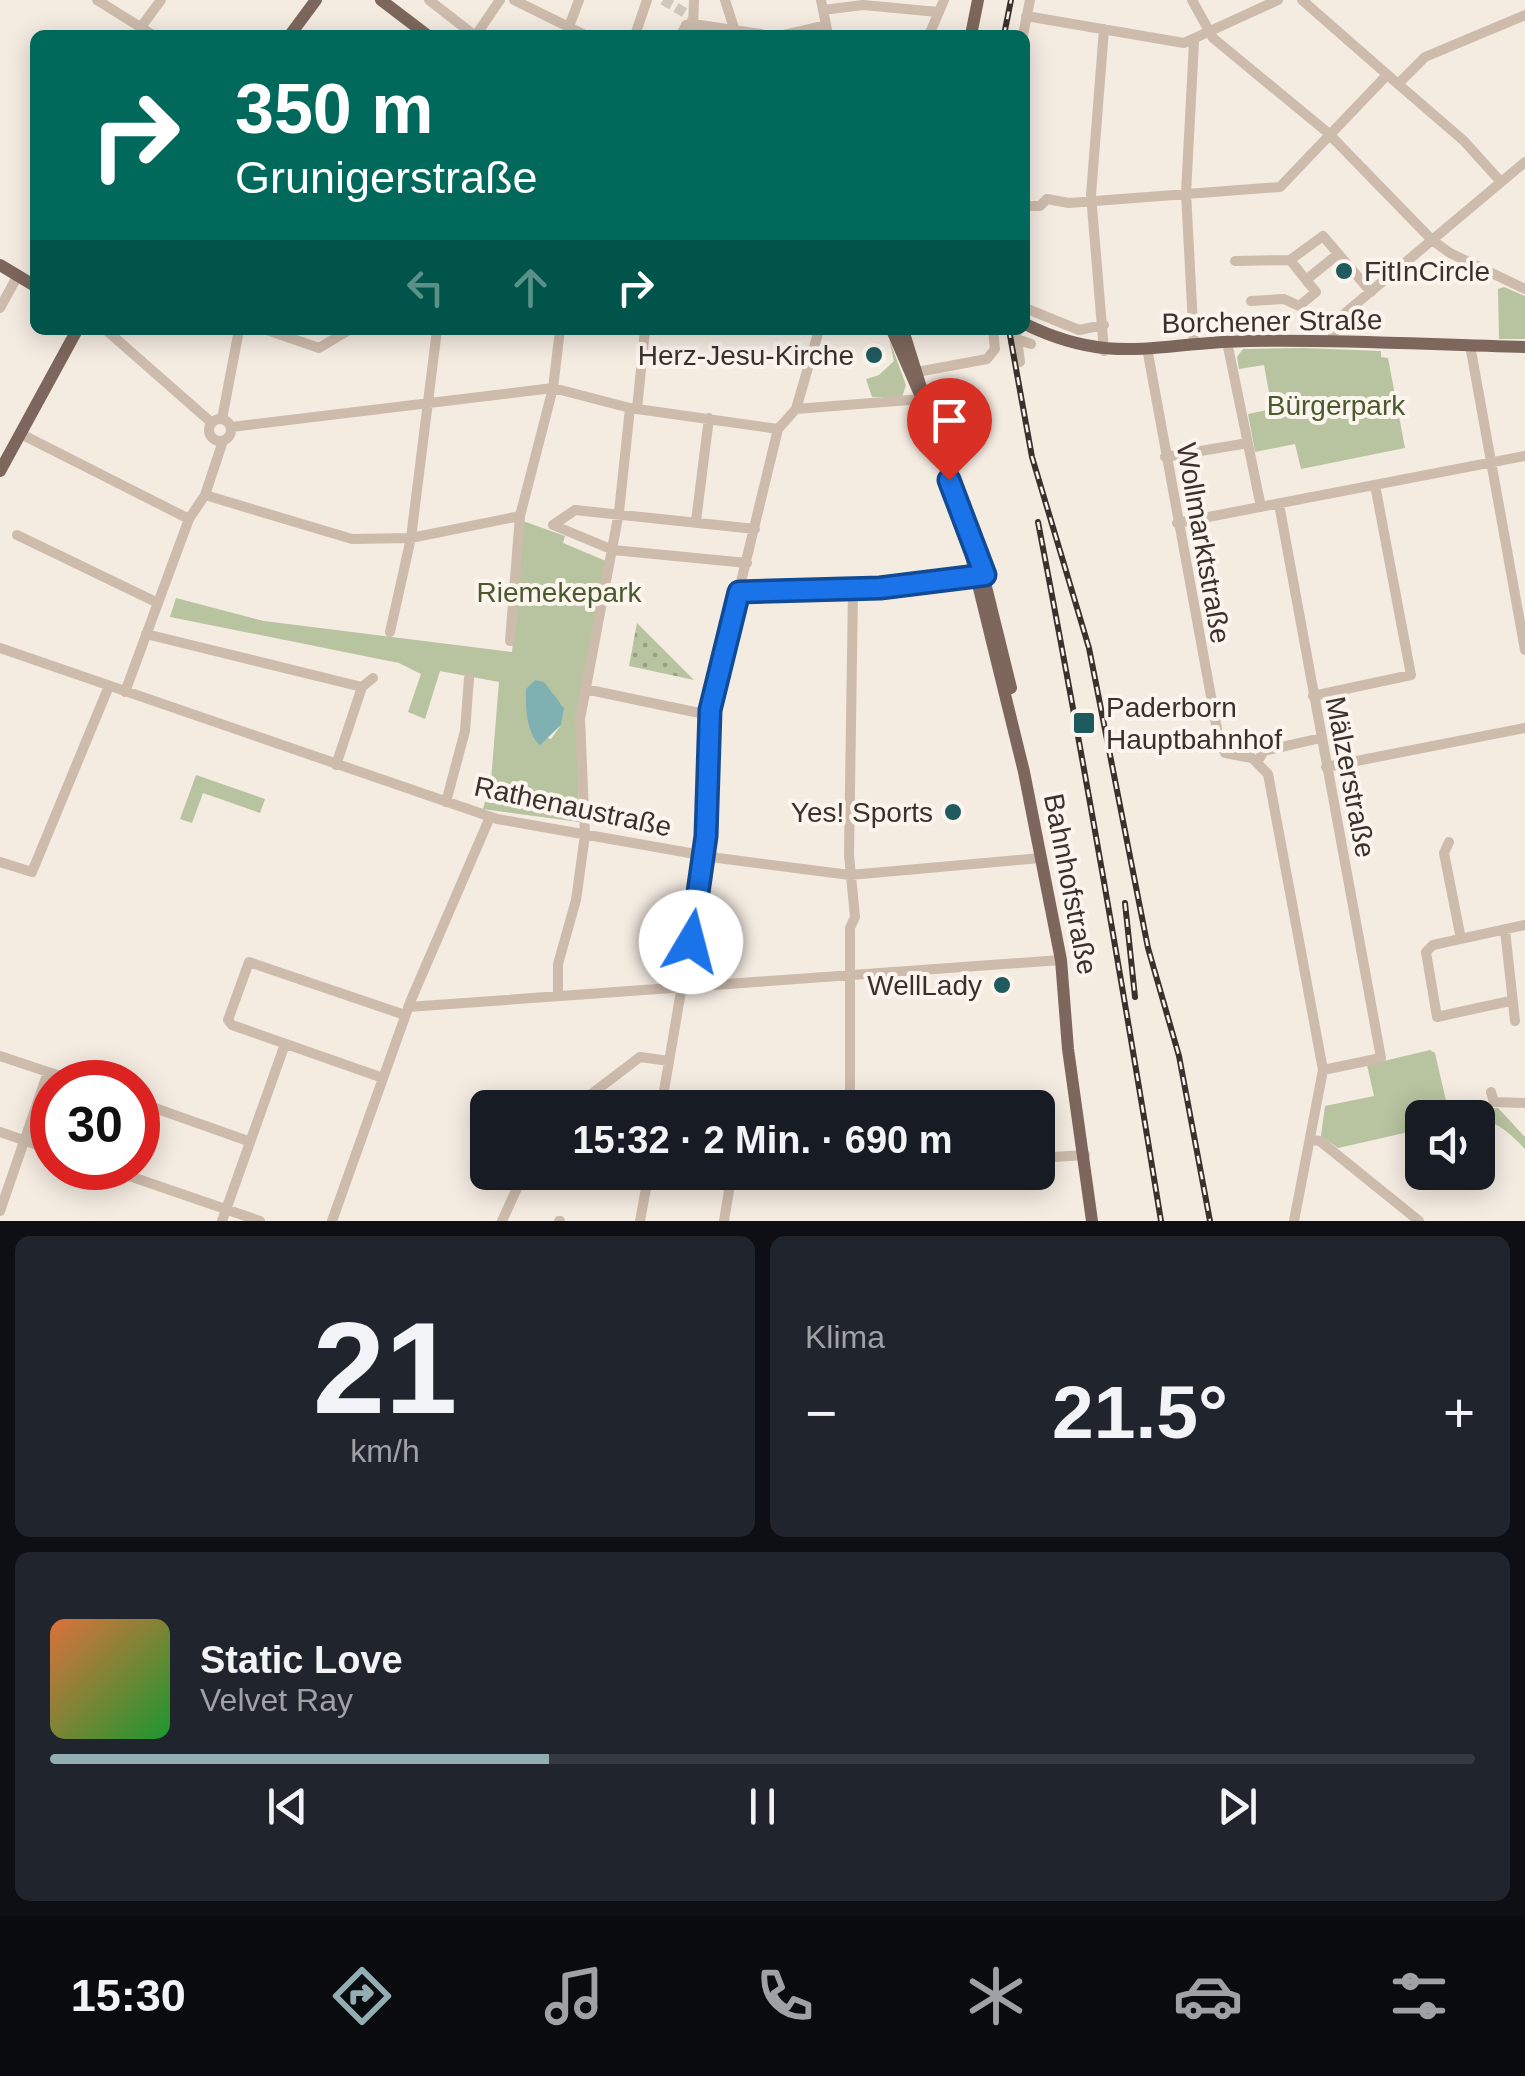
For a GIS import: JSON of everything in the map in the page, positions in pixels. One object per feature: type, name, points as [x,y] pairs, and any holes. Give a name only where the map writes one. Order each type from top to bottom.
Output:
[{"type":"main road","points":[[294,30],[316,0]]},
{"type":"main road","points":[[382,0],[421,30]]},
{"type":"main road","points":[[972,30],[978,0]]},
{"type":"main road","points":[[0,265],[30,283]]},
{"type":"main road","name":"Borchener Straße","points":[[1030,326],[1072,345],[1104,351],[1227,342],[1525,347]]},
{"type":"main road","points":[[0,471],[74,335]]},
{"type":"main road","name":"Bahnhofstraße","points":[[894,335],[921,396],[980,576],[1019,748],[1061,960],[1070,1029],[1068,1049],[1080,1107],[1092,1221]]},
{"type":"main road","name":"Bahnhofstraße","points":[[905,335],[918,372],[921,396]]},
{"type":"street","points":[[97,0],[146,30]]},
{"type":"street","points":[[141,27],[160,0]]},
{"type":"street","points":[[429,0],[468,30]]},
{"type":"street","points":[[479,30],[500,0]]},
{"type":"street","points":[[514,0],[568,29],[580,0]]},
{"type":"street","points":[[636,30],[647,0]]},
{"type":"street","points":[[690,28],[694,0]]},
{"type":"street","points":[[725,0],[734,28]]},
{"type":"street","points":[[930,30],[944,0]]},
{"type":"street","points":[[1025,30],[1030,0]]},
{"type":"street","points":[[1192,0],[1208,33],[1331,136],[1432,240],[1450,254],[1525,289]]},
{"type":"street","points":[[1026,16],[1194,42],[1278,0]]},
{"type":"street","points":[[1302,0],[1464,140],[1502,182]]},
{"type":"street","points":[[820,28],[822,5],[864,4],[938,12]]},
{"type":"street","points":[[1030,206],[1040,206],[1047,199],[1091,200],[1280,188],[1331,136],[1425,57],[1525,15]]},
{"type":"street","points":[[1104,29],[1091,200],[1104,351]]},
{"type":"street","points":[[725,30],[743,30]]},
{"type":"street","points":[[1194,42],[1186,193],[1194,344]]},
{"type":"street","points":[[1331,342],[1334,325],[1525,162]]},
{"type":"street","points":[[1235,261],[1290,260],[1322,236],[1372,292]]},
{"type":"street","points":[[1306,280],[1338,254]]},
{"type":"street","points":[[1251,301],[1284,300],[1299,306],[1316,292],[1290,260]]},
{"type":"street","points":[[0,308],[18,275]]},
{"type":"street","points":[[1030,310],[1079,330],[1104,325]]},
{"type":"street","points":[[111,335],[222,423],[431,404],[553,388],[634,408],[778,429]]},
{"type":"street","points":[[125,692],[189,519],[205,495],[223,441],[222,423],[238,335]]},
{"type":"street","points":[[281,335],[319,348],[341,335]]},
{"type":"street","points":[[390,632],[411,538],[431,404],[437,335]]},
{"type":"street","points":[[510,641],[520,516],[553,388],[559,335]]},
{"type":"street","points":[[558,996],[558,964],[576,900],[585,835],[578,737],[584,689],[620,512],[644,335]]},
{"type":"street","points":[[664,1090],[704,856],[710,715],[778,429],[796,409],[818,335]]},
{"type":"street","points":[[918,372],[987,359],[995,349],[994,335]]},
{"type":"street","points":[[1017,335],[1020,362]]},
{"type":"street","points":[[1018,335],[1030,344]]},
{"type":"street","points":[[1227,342],[1261,507]]},
{"type":"street","points":[[1470,345],[1525,650]]},
{"type":"street","name":"Wollmarktstraße","points":[[1147,348],[1221,749],[1258,762]]},
{"type":"street","points":[[796,409],[921,396]]},
{"type":"street","points":[[696,520],[709,418]]},
{"type":"street","points":[[222,423],[211,437],[223,441]]},
{"type":"street","points":[[20,434],[189,519]]},
{"type":"street","points":[[1165,457],[1248,443]]},
{"type":"street","points":[[1177,523],[1525,456]]},
{"type":"street","points":[[1313,696],[1411,675],[1375,485]]},
{"type":"street","points":[[205,495],[330,536],[411,538],[520,516]]},
{"type":"street","name":"Mälzerstraße","points":[[1278,504],[1381,1058],[1323,1070]]},
{"type":"street","points":[[747,564],[613,550],[554,525],[575,510],[755,528]]},
{"type":"street","points":[[17,535],[158,604]]},
{"type":"street","points":[[739,592],[853,590],[980,576]]},
{"type":"street","points":[[850,1090],[850,928],[856,906],[850,874],[853,590]]},
{"type":"street","points":[[146,634],[362,686]]},
{"type":"street","name":"Rathenaustraße","points":[[0,648],[490,817],[704,856],[850,874],[1040,858]]},
{"type":"street","points":[[336,765],[362,686],[373,678]]},
{"type":"street","points":[[446,802],[465,731],[469,678]]},
{"type":"street","points":[[0,862],[32,872],[110,686]]},
{"type":"street","points":[[584,689],[710,715]]},
{"type":"street","points":[[1326,767],[1525,728]]},
{"type":"street","points":[[1294,1221],[1323,1070],[1268,774],[1258,762],[1264,751],[1321,738]]},
{"type":"street","points":[[332,1221],[407,1011],[490,817]]},
{"type":"street","points":[[1449,842],[1444,852],[1461,939]]},
{"type":"street","points":[[1510,1000],[1437,1017],[1426,952],[1433,945],[1525,926]]},
{"type":"street","points":[[1505,930],[1515,1021]]},
{"type":"street","points":[[383,1078],[229,1022],[249,962],[407,1011],[684,986],[1061,960]]},
{"type":"street","points":[[224,1215],[285,1044]]},
{"type":"street","points":[[0,1056],[30,1066]]},
{"type":"street","points":[[596,1090],[640,1056],[669,1061]]},
{"type":"street","points":[[1491,1092],[1494,1102],[1525,1103]]},
{"type":"street","points":[[160,1110],[248,1141]]},
{"type":"street","points":[[0,1211],[30,1128]]},
{"type":"street","points":[[0,1132],[30,1142]]},
{"type":"street","points":[[1311,1140],[1320,1142],[1419,1221]]},
{"type":"street","points":[[1055,1157],[1085,1155]]},
{"type":"street","points":[[160,1186],[224,1215],[260,1221]]},
{"type":"street","points":[[502,1221],[516,1190]]},
{"type":"street","points":[[640,1221],[646,1190]]},
{"type":"street","points":[[724,1221],[729,1190]]},
{"type":"green space","points":[[1504,287],[1525,296],[1525,339],[1499,339],[1498,289]]},
{"type":"green space","points":[[889,339],[906,385],[902,397],[872,397],[866,379],[879,375],[894,361]]},
{"type":"green space","name":"Bürgerpark","points":[[1243,349],[1381,351],[1381,357],[1388,358],[1405,448],[1301,469],[1295,444],[1255,452],[1248,414],[1272,409],[1264,365],[1239,369],[1237,357]]},
{"type":"green space","name":"Riemekepark","points":[[523,521],[565,536],[563,543],[606,561],[577,719],[579,822],[483,809],[491,780],[499,682],[440,671],[425,719],[408,712],[421,674],[399,663],[170,617],[176,598],[264,621],[512,652]],"holes":[[[535,680],[563,706],[561,725],[551,739],[531,732],[526,690]]]},
{"type":"green space","points":[[637,623],[694,680],[629,666]]},
{"type":"green space","points":[[196,775],[265,799],[260,813],[203,793],[192,823],[180,819]]},
{"type":"green space","points":[[1430,1050],[1435,1053],[1446,1100],[1405,1100],[1405,1133],[1338,1148],[1321,1136],[1325,1106],[1374,1096],[1367,1065]]},
{"type":"green space","points":[[1495,1108],[1525,1137],[1525,1149],[1512,1136],[1495,1125]]},
{"type":"water","points":[[535,680],[544,682],[564,708],[561,725],[540,745],[532,735],[527,711],[526,689]]},
{"type":"tunnel","points":[[663,0],[694,18]]},
{"type":"railway","points":[[1005,30],[1011,0]]},
{"type":"railway","points":[[1010,335],[1032,457],[1089,648],[1148,948],[1179,1056],[1210,1221]]},
{"type":"railway","points":[[1038,522],[1161,1221]]},
{"type":"railway","points":[[1125,903],[1135,997]]},
{"type":"place","name":"FitInCircle","points":[[1344,271]]},
{"type":"place","name":"Herz-Jesu-Kirche","points":[[874,355]]},
{"type":"place","name":"Paderborn Hauptbahnhof","points":[[1084,723]]},
{"type":"place","name":"Yes! Sports","points":[[953,812]]},
{"type":"place","name":"WellLady","points":[[1002,985]]},
{"type":"route","points":[[691,942],[706,836],[710,710],[739,592],[880,588],[985,575],[949,480]]}]
